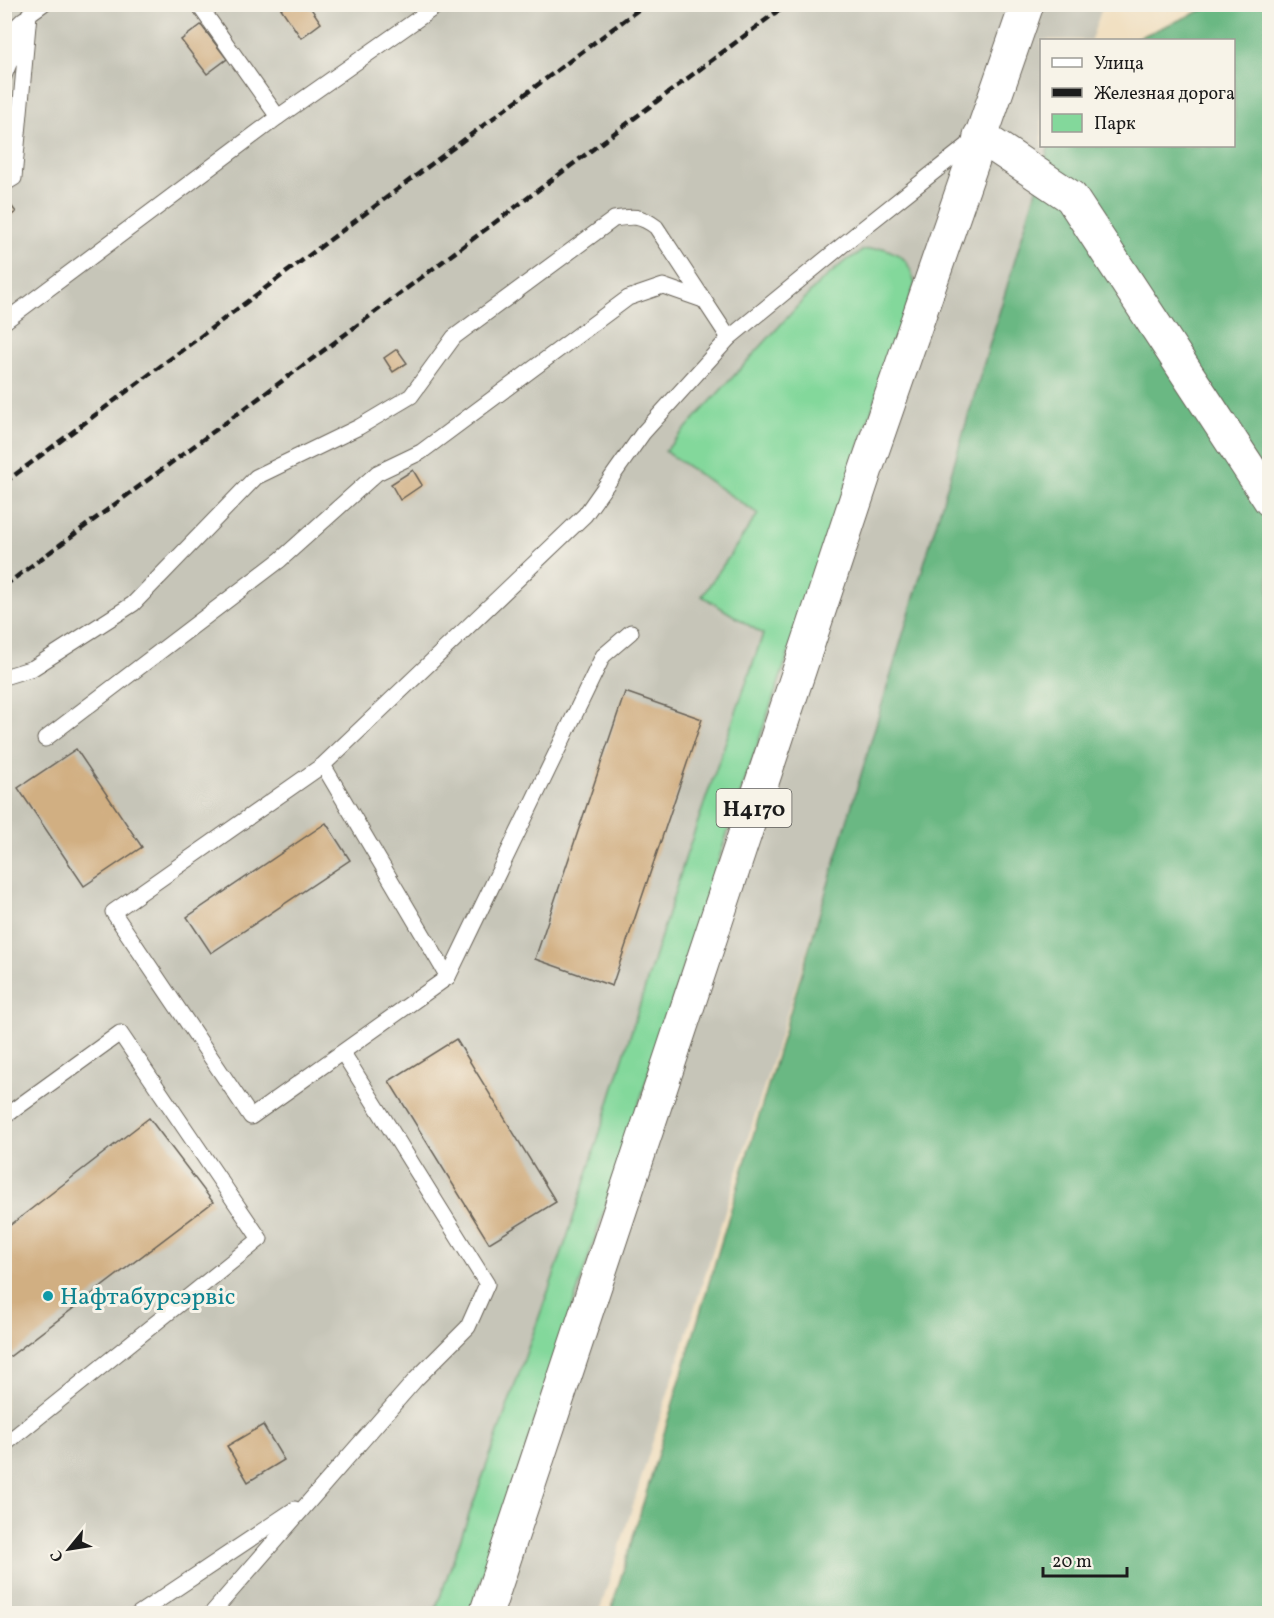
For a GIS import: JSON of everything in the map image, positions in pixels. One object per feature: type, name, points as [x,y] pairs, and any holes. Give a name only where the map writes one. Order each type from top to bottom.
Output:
[{"type":"main road","name":"Н4170","points":[[486,1614],[856,500],[1027,4]]},
{"type":"main road","points":[[980,136],[1071,197],[1269,500]]},
{"type":"lane","points":[[4,38],[43,4]]},
{"type":"lane","points":[[4,322],[278,117],[438,4]]},
{"type":"lane","points":[[204,7],[278,117]]},
{"type":"lane","points":[[4,76],[29,14]]},
{"type":"lane","points":[[4,184],[14,178],[29,14]]},
{"type":"lane","points":[[631,632],[603,656],[448,977],[251,1117],[113,912],[323,765],[585,515],[643,433],[729,338],[980,136]]},
{"type":"lane","points":[[4,677],[33,668],[133,604],[256,477],[359,427],[411,396],[454,337],[614,219],[633,216],[646,219],[656,227],[729,338]]},
{"type":"lane","points":[[45,739],[280,560],[377,473],[421,452],[628,298],[663,286],[703,300]]},
{"type":"lane","points":[[323,765],[448,977]]},
{"type":"lane","points":[[4,1117],[120,1033],[260,1239],[4,1445]]},
{"type":"lane","points":[[212,1614],[416,1379],[468,1327],[487,1284],[343,1053]]},
{"type":"lane","points":[[138,1614],[313,1497]]},
{"type":"shaded area","points":[[5,5],[1103,5],[1091,39],[1040,39],[1040,147],[1059,147],[599,1613],[5,1614]]},
{"type":"green space","points":[[1214,5],[1269,5],[1269,1613],[610,1614],[1049,147],[1235,147],[1235,39],[1135,39]]},
{"type":"green space","points":[[883,248],[905,260],[915,284],[731,822],[527,1446],[470,1613],[434,1614],[567,1238],[686,856],[763,634],[702,596],[758,514],[665,451],[817,285],[844,262],[864,250]]},
{"type":"building","points":[[278,4],[308,4],[321,23],[301,38]]},
{"type":"building","points":[[201,25],[227,59],[207,74],[181,40]]},
{"type":"building","points":[[4,196],[16,212],[4,220]]},
{"type":"building","points":[[397,349],[407,363],[393,372],[384,358]]},
{"type":"building","points":[[413,470],[422,485],[400,500],[391,484]]},
{"type":"building","points":[[625,692],[702,719],[612,986],[535,959]]},
{"type":"building","points":[[76,749],[142,847],[84,886],[18,788]]},
{"type":"building","points":[[326,823],[350,860],[211,953],[187,917]]},
{"type":"building","points":[[456,1039],[556,1202],[489,1243],[389,1081]]},
{"type":"building","name":"Нафтабурсэрвіс","points":[[149,1118],[213,1202],[4,1361],[4,1230]]},
{"type":"building","points":[[263,1425],[284,1460],[248,1482],[227,1446]]},
{"type":"railway","points":[[4,483],[646,4]]},
{"type":"railway","points":[[4,586],[787,4]]},
{"type":"place","name":"Нафтабурсэрвіс","points":[[48,1296]]}]
